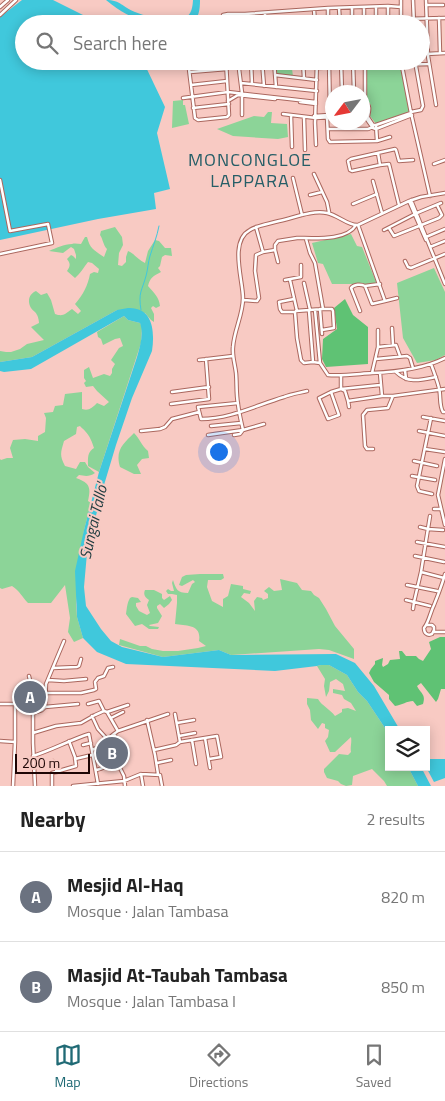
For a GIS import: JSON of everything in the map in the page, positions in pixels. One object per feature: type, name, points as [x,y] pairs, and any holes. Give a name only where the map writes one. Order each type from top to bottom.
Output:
[{"type":"street","points":[[0,14],[16,0]]},
{"type":"street","points":[[401,0],[401,15]]},
{"type":"street","points":[[414,0],[414,15]]},
{"type":"street","points":[[426,0],[427,15]]},
{"type":"street","points":[[0,7],[5,1]]},
{"type":"street","points":[[426,5],[443,5]]},
{"type":"street","points":[[388,6],[388,15]]},
{"type":"street","points":[[223,15],[328,8],[401,6]]},
{"type":"street","points":[[376,7],[376,15]]},
{"type":"street","points":[[328,8],[328,15]]},
{"type":"street","points":[[339,8],[339,15]]},
{"type":"street","points":[[352,8],[352,15]]},
{"type":"street","points":[[364,8],[364,15]]},
{"type":"street","points":[[314,9],[314,15]]},
{"type":"street","points":[[430,18],[445,18]]},
{"type":"street","points":[[439,18],[440,53]]},
{"type":"street","points":[[430,54],[445,53]]},
{"type":"street","points":[[215,70],[190,72],[196,120],[227,117],[230,115],[227,70]]},
{"type":"street","points":[[239,70],[242,114]]},
{"type":"street","points":[[251,70],[252,84]]},
{"type":"street","points":[[263,70],[264,86]]},
{"type":"street","points":[[275,70],[276,87]]},
{"type":"street","points":[[304,70],[304,78]]},
{"type":"street","points":[[316,145],[317,70]]},
{"type":"street","points":[[329,70],[330,85]]},
{"type":"street","points":[[341,70],[342,85]]},
{"type":"street","points":[[353,70],[354,85]]},
{"type":"street","points":[[364,85],[365,70]]},
{"type":"street","points":[[403,70],[430,196]]},
{"type":"street","points":[[370,128],[422,109],[416,70]]},
{"type":"street","points":[[429,70],[436,105]]},
{"type":"street","points":[[276,76],[317,80]]},
{"type":"street","points":[[191,85],[228,81]]},
{"type":"street","points":[[241,83],[317,91]]},
{"type":"street","points":[[183,98],[228,92],[316,103]]},
{"type":"street","points":[[193,108],[228,102],[242,94]]},
{"type":"street","points":[[283,114],[304,117],[325,116]]},
{"type":"street","points":[[291,114],[292,147]]},
{"type":"street","points":[[304,117],[305,150]]},
{"type":"street","points":[[370,120],[375,127],[377,141]]},
{"type":"street","points":[[370,122],[375,127]]},
{"type":"street","points":[[328,130],[328,139],[331,142],[377,141],[390,137]]},
{"type":"street","points":[[399,205],[389,164],[353,172],[350,170],[348,161],[395,149],[399,162],[413,160]]},
{"type":"street","points":[[378,153],[380,165]]},
{"type":"street","points":[[434,164],[445,160]]},
{"type":"street","points":[[314,174],[328,206],[329,213]]},
{"type":"street","points":[[293,178],[302,215]]},
{"type":"street","points":[[0,180],[10,231],[48,224],[52,243],[0,254]]},
{"type":"street","points":[[373,181],[382,213]]},
{"type":"street","points":[[310,195],[322,192]]},
{"type":"street","points":[[278,262],[275,244],[278,241],[296,238],[330,238],[349,233],[357,225],[399,205],[445,193]]},
{"type":"street","points":[[353,204],[377,194]]},
{"type":"street","points":[[410,201],[445,284]]},
{"type":"street","points":[[384,230],[441,203]]},
{"type":"street","points":[[389,228],[394,236],[439,218],[442,215],[437,205]]},
{"type":"street","points":[[243,430],[233,356],[234,339],[243,300],[238,258],[239,246],[244,234],[256,227],[318,212],[329,213],[342,218],[352,225],[357,225]]},
{"type":"street","points":[[357,225],[385,301]]},
{"type":"street","points":[[256,227],[264,252]]},
{"type":"street","points":[[425,237],[445,229]]},
{"type":"street","points":[[294,299],[279,300],[282,312],[322,309],[332,309],[334,328],[322,332],[322,309],[314,262],[306,239]]},
{"type":"street","points":[[430,247],[445,241]]},
{"type":"street","points":[[243,300],[258,300],[255,257],[264,252],[275,250]]},
{"type":"street","points":[[405,261],[408,267],[411,268],[445,254]]},
{"type":"street","points":[[285,280],[301,277],[301,265]]},
{"type":"street","points":[[290,280],[296,311],[297,338],[301,360],[304,363],[320,363]]},
{"type":"street","points":[[304,283],[309,310],[313,362]]},
{"type":"street","points":[[360,311],[351,288],[353,286],[380,284]]},
{"type":"street","points":[[365,286],[372,304],[397,298]]},
{"type":"street","points":[[315,310],[320,363],[327,375],[341,376],[405,370],[431,364],[445,358]]},
{"type":"street","points":[[392,328],[393,345]]},
{"type":"street","points":[[371,373],[378,347],[378,330]]},
{"type":"street","points":[[378,347],[397,345],[400,356]]},
{"type":"street","points":[[199,360],[233,356]]},
{"type":"street","points":[[376,359],[408,356],[413,368]]},
{"type":"street","points":[[171,404],[209,399],[206,359]]},
{"type":"street","points":[[431,364],[443,400],[441,409],[445,412]]},
{"type":"street","points":[[405,370],[406,379]]},
{"type":"street","points":[[396,371],[406,379],[436,377]]},
{"type":"street","points":[[380,373],[382,396]]},
{"type":"street","points":[[341,376],[341,389]]},
{"type":"street","points":[[331,392],[339,416],[328,419],[319,398],[331,392],[341,389],[380,385]]},
{"type":"street","points":[[172,392],[209,387]]},
{"type":"street","points":[[348,401],[445,388]]},
{"type":"street","points":[[341,389],[345,391],[349,406]]},
{"type":"street","points":[[198,400],[202,420],[240,413],[283,397],[306,391]]},
{"type":"street","points":[[373,449],[367,449],[365,446],[363,415],[367,410],[388,408],[393,396]]},
{"type":"street","points":[[198,407],[238,403]]},
{"type":"street","points":[[141,431],[165,427],[172,419],[199,412]]},
{"type":"street","points":[[424,417],[445,421]]},
{"type":"street","points":[[431,418],[417,486],[422,492],[432,494]]},
{"type":"street","points":[[211,426],[242,423]]},
{"type":"street","points":[[208,435],[243,430],[264,424]]},
{"type":"street","points":[[234,435],[240,434],[243,430]]},
{"type":"street","points":[[419,431],[445,436]]},
{"type":"street","points":[[425,449],[445,452]]},
{"type":"street","points":[[445,459],[438,495],[445,525]]},
{"type":"street","points":[[414,461],[437,466]]},
{"type":"street","points":[[412,476],[435,480]]},
{"type":"street","points":[[434,508],[441,509]]},
{"type":"street","points":[[413,609],[430,516]]},
{"type":"street","points":[[420,527],[443,530]]},
{"type":"street","points":[[417,542],[445,546]]},
{"type":"street","points":[[414,556],[444,562]]},
{"type":"street","points":[[421,572],[445,576],[424,630],[426,634],[430,635],[434,632],[445,632]]},
{"type":"street","points":[[407,585],[437,592]]},
{"type":"street","points":[[406,600],[430,606]]},
{"type":"street","points":[[427,625],[433,626],[434,632]]},
{"type":"street","points":[[45,707],[45,693],[48,680],[64,641]]},
{"type":"street","points":[[53,668],[77,668],[81,659]]},
{"type":"street","points":[[45,693],[81,693],[94,690],[96,689],[95,682],[98,678],[104,676],[108,668],[113,667]]},
{"type":"street","points":[[29,676],[34,697],[33,756],[35,786]]},
{"type":"street","points":[[48,680],[86,679]]},
{"type":"street","points":[[12,786],[15,742],[15,691],[24,688]]},
{"type":"street","points":[[88,704],[99,701],[118,730]]},
{"type":"street","points":[[0,704],[33,704]]},
{"type":"street","points":[[33,713],[45,707],[78,704]]},
{"type":"street","points":[[33,733],[59,726],[81,723],[92,716],[128,705]]},
{"type":"street","points":[[111,718],[124,712]]},
{"type":"street","points":[[92,750],[102,746],[118,730],[168,714]]},
{"type":"street","points":[[175,714],[180,742]]},
{"type":"street","points":[[92,716],[98,728],[108,740]]},
{"type":"street","points":[[147,720],[162,786]]},
{"type":"street","points":[[177,723],[194,720]]},
{"type":"street","points":[[179,736],[195,733]]},
{"type":"street","points":[[33,756],[89,734],[98,784]]},
{"type":"street","points":[[114,734],[121,747],[123,758]]},
{"type":"street","points":[[154,750],[176,745],[180,742],[217,736],[221,758],[209,759]]},
{"type":"street","points":[[205,738],[210,768]]},
{"type":"street","points":[[192,740],[196,764]]},
{"type":"street","points":[[0,741],[15,742]]},
{"type":"street","points":[[52,786],[52,773],[76,766],[69,741]]},
{"type":"street","points":[[83,745],[91,743]]},
{"type":"street","points":[[75,759],[92,755]]},
{"type":"street","points":[[157,762],[171,760]]},
{"type":"street","points":[[53,761],[57,772]]},
{"type":"street","points":[[96,770],[115,762]]},
{"type":"street","points":[[120,768],[124,776],[125,786]]},
{"type":"street","points":[[74,786],[124,781],[141,774],[159,774]]},
{"type":"street","points":[[141,774],[143,786]]},
{"type":"green space","points":[[277,70],[292,70],[293,76],[277,74]]},
{"type":"green space","points":[[366,70],[401,70],[410,112],[376,124],[370,116],[370,85],[366,85]]},
{"type":"green space","points":[[183,100],[189,124],[172,128],[173,101]]},
{"type":"green space","points":[[268,112],[272,112],[271,123],[287,124],[288,137],[278,139],[233,136],[217,129],[254,116],[264,117]]},
{"type":"green space","points":[[115,227],[122,237],[123,245],[119,253],[118,265],[122,266],[126,262],[128,251],[145,263],[148,251],[155,240],[159,241],[165,248],[171,248],[172,256],[165,255],[162,257],[158,268],[161,272],[152,278],[148,286],[157,298],[160,306],[156,308],[153,306],[151,308],[154,314],[154,322],[145,313],[117,310],[32,357],[0,362],[0,351],[11,352],[27,344],[44,340],[31,327],[39,323],[36,313],[29,303],[29,298],[32,294],[36,291],[41,295],[47,293],[55,314],[66,314],[72,309],[78,314],[81,311],[75,304],[85,290],[90,274],[98,273],[99,269],[88,262],[75,278],[67,271],[70,265],[67,259],[71,255],[76,259],[74,249],[71,247],[63,253],[49,251],[60,246],[81,244],[85,237],[87,237],[91,247],[104,257],[107,249],[100,235],[101,231]]},
{"type":"green space","points":[[351,234],[357,246],[362,247],[377,284],[332,284],[323,264],[318,263],[312,243]]},
{"type":"green space","points":[[434,268],[445,292],[445,355],[436,360],[417,363],[403,338],[397,283]]},
{"type":"green space","points":[[345,299],[353,315],[368,327],[368,364],[326,367],[322,359],[323,339],[337,329],[334,308]]},
{"type":"green space","points":[[124,316],[128,320],[140,323],[142,327],[141,343],[99,472],[88,466],[89,454],[94,448],[85,430],[80,426],[77,427],[76,434],[64,441],[61,451],[65,466],[76,469],[80,462],[85,462],[88,467],[95,473],[89,476],[79,475],[76,478],[87,484],[89,489],[88,501],[91,503],[84,530],[76,604],[77,617],[83,638],[74,642],[68,632],[70,618],[65,585],[51,603],[28,603],[12,586],[0,588],[0,459],[13,458],[10,448],[13,440],[38,441],[38,436],[45,432],[46,418],[44,413],[53,412],[55,406],[63,405],[65,394],[82,392],[82,409],[84,410],[90,409],[97,403],[104,406],[109,402],[93,386],[86,387],[84,383],[86,381],[84,370],[89,367],[93,378],[104,374],[110,376],[115,364],[111,360],[119,348],[123,346],[120,338],[103,345],[97,332]]},
{"type":"green space","points":[[134,433],[148,451],[149,458],[142,459],[137,465],[141,474],[134,474],[120,467],[119,452]]},
{"type":"green space","points":[[200,574],[223,574],[224,578],[221,580],[208,580],[207,587],[212,601],[223,607],[223,599],[228,596],[231,584],[243,586],[243,589],[251,591],[250,594],[244,593],[241,597],[255,611],[254,601],[257,597],[263,600],[268,598],[268,594],[264,591],[269,587],[274,591],[282,590],[280,579],[297,583],[302,590],[311,591],[319,598],[335,626],[354,649],[354,659],[329,650],[319,649],[231,655],[219,650],[163,657],[119,645],[120,639],[163,651],[178,651],[206,646],[199,641],[196,629],[175,624],[177,595],[168,594],[166,591],[168,589],[174,591],[173,580],[178,590],[188,593],[195,582],[193,580],[182,586],[179,585],[182,577]]},
{"type":"green space","points":[[145,590],[154,590],[162,594],[164,600],[170,596],[172,600],[164,608],[160,604],[157,606],[162,616],[158,623],[149,625],[159,627],[158,629],[149,629],[142,624],[135,626],[126,614],[130,598],[138,598],[141,602],[136,603],[136,606],[139,611],[147,615],[150,613],[147,605],[149,600],[145,597],[144,593]]},
{"type":"green space","points":[[445,637],[445,689],[441,689],[436,702],[421,683],[417,686],[423,696],[423,704],[417,706],[413,701],[395,706],[389,699],[389,695],[374,682],[369,673],[375,661],[383,658],[383,667],[390,660],[400,659],[399,651],[402,651],[406,656],[416,656],[423,661],[431,649],[429,642]]},
{"type":"green space","points":[[329,665],[347,675],[385,728],[385,771],[410,771],[418,786],[387,786],[372,769],[353,776],[352,785],[346,786],[338,781],[327,778],[324,769],[339,754],[348,755],[351,752],[351,737],[335,752],[330,752],[325,741],[329,730],[322,723],[318,729],[311,720],[307,698],[318,699],[335,716],[342,712],[342,709],[348,708],[356,711],[351,703],[344,699],[342,695],[333,693],[333,689],[345,691],[343,684],[336,679],[330,682],[326,697],[325,679],[317,666]]},
{"type":"water","points":[[22,0],[53,0],[83,15],[15,15],[15,70],[147,70],[165,107],[157,133],[170,189],[154,193],[156,209],[0,240],[0,17]]},
{"type":"water","points":[[106,0],[118,2],[143,15],[128,15]]},
{"type":"water","points":[[193,0],[200,0],[198,15],[188,15],[191,12]]},
{"type":"water","name":"Sungai Tallo'","points":[[128,308],[143,311],[150,322],[153,336],[152,351],[132,398],[116,445],[101,495],[87,553],[84,587],[86,606],[101,629],[111,641],[122,647],[163,657],[219,650],[231,655],[336,654],[355,663],[374,686],[398,726],[385,726],[385,728],[347,675],[329,665],[275,671],[126,664],[97,652],[83,638],[77,617],[75,571],[99,472],[137,357],[142,336],[140,323],[128,320],[124,316],[31,369],[4,372],[0,371],[0,362],[32,357],[117,310]]},
{"type":"water","points":[[430,759],[445,759],[445,778],[434,782],[428,771],[430,771]]},
{"type":"water","points":[[410,771],[423,771],[431,786],[418,786]]},
{"type":"waterway","points":[[141,310],[141,292],[159,226]]},
{"type":"place","name":"Mesjid Al-Haq","points":[[30,697]]},
{"type":"place","name":"Masjid At-Taubah Tambasa","points":[[112,753]]},
{"type":"district","name":"MONCONGLOE LAPPARA","points":[[250,169]]}]
